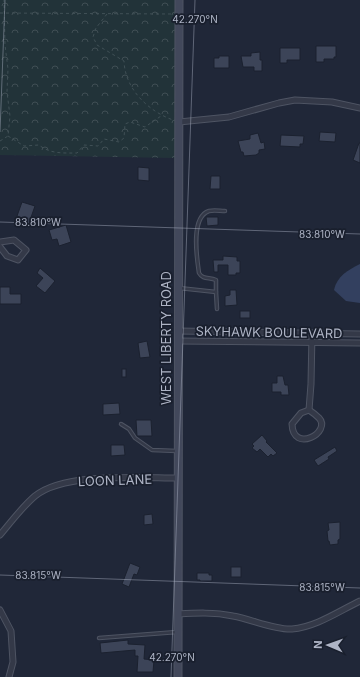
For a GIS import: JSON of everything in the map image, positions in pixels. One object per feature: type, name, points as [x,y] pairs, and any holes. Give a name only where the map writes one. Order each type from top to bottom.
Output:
[{"type":"main road","name":"WEST LIBERTY ROAD","points":[[178,677],[179,0]]},
{"type":"street","points":[[179,122],[229,117],[279,102],[294,100],[332,102],[360,108]]},
{"type":"street","points":[[0,242],[14,240],[26,250],[18,260],[7,256],[0,247]]},
{"type":"street","name":"SKYHAWK BOULEVARD","points":[[178,331],[360,334]]},
{"type":"street","points":[[309,410],[312,384],[312,333]]},
{"type":"street","name":"SKYHAWK BOULEVARD","points":[[178,342],[360,343]]},
{"type":"street","points":[[309,410],[320,418],[322,424],[320,430],[314,436],[308,439],[300,439],[295,436],[292,431],[292,424],[301,413],[309,410]]},
{"type":"street","name":"LOON LANE","points":[[0,535],[35,496],[58,484],[86,479],[178,478]]},
{"type":"street","points":[[178,614],[208,613],[231,615],[255,620],[275,627],[292,629],[311,625],[360,602]]},
{"type":"street","points":[[0,610],[11,631],[13,662],[10,677]]},
{"type":"lane","points":[[217,309],[216,280],[201,277],[198,273],[196,238],[201,217],[210,211],[225,211]]},
{"type":"lane","points":[[178,288],[216,292]]},
{"type":"lane","points":[[121,424],[129,429],[135,438],[152,450],[178,451]]},
{"type":"lane","points":[[99,638],[178,632]]},
{"type":"path","points":[[4,0],[7,92],[10,116],[8,136]]},
{"type":"path","points":[[0,13],[179,14]]},
{"type":"path","points":[[107,14],[96,28],[93,37],[97,45],[124,61],[124,70],[133,89],[146,105],[161,116],[179,122]]},
{"type":"path","points":[[8,136],[24,146],[39,145],[45,150],[56,153],[77,153],[84,145],[98,146],[104,139],[119,142],[124,138],[125,124],[130,122],[145,127],[161,116]]},
{"type":"path","points":[[0,141],[8,136]]},
{"type":"green space","points":[[0,0],[175,0],[175,158],[0,155]]},
{"type":"water","points":[[360,264],[360,303],[346,301],[334,290],[335,285],[340,277]]},
{"type":"building","points":[[316,46],[336,46],[336,57],[334,57],[334,59],[324,59],[324,62],[316,62]]},
{"type":"building","points":[[280,48],[300,48],[300,60],[287,60],[287,63],[280,63]]},
{"type":"building","points":[[260,52],[262,71],[254,71],[254,67],[243,67],[241,56],[251,56],[251,53]]},
{"type":"building","points":[[219,56],[229,56],[229,68],[214,68],[214,58],[219,58]]},
{"type":"building","points":[[320,132],[336,133],[335,142],[319,141]]},
{"type":"building","points":[[258,133],[261,143],[264,142],[265,149],[259,150],[259,153],[256,155],[244,156],[243,152],[241,152],[238,141],[250,139],[250,135]]},
{"type":"building","points":[[281,135],[304,136],[303,144],[300,144],[300,147],[280,146]]},
{"type":"building","points":[[360,143],[360,163],[353,160]]},
{"type":"building","points":[[138,167],[149,168],[149,181],[138,180]]},
{"type":"building","points":[[211,176],[220,176],[220,189],[210,189]]},
{"type":"building","points":[[22,202],[35,206],[28,226],[20,223],[22,218],[17,216]]},
{"type":"building","points":[[206,217],[218,217],[218,225],[207,226]]},
{"type":"building","points":[[66,225],[71,242],[59,246],[57,239],[52,240],[49,230]]},
{"type":"building","points":[[223,256],[237,257],[237,261],[240,261],[240,273],[236,273],[236,275],[228,275],[228,265],[218,265],[218,272],[214,272],[213,260],[223,260]]},
{"type":"building","points":[[40,268],[55,281],[45,293],[36,286],[43,278],[37,273]]},
{"type":"building","points":[[0,287],[10,287],[10,294],[21,294],[21,304],[0,304]]},
{"type":"building","points":[[230,290],[236,290],[237,305],[225,306],[225,296],[230,295]]},
{"type":"building","points":[[240,311],[250,311],[250,318],[240,318]]},
{"type":"building","points":[[147,341],[150,357],[140,358],[138,343]]},
{"type":"building","points":[[122,369],[126,369],[126,377],[122,377]]},
{"type":"building","points":[[277,376],[283,376],[285,385],[288,385],[289,395],[281,395],[281,392],[272,392],[272,383],[277,383]]},
{"type":"building","points":[[119,403],[120,414],[103,415],[103,404]]},
{"type":"building","points":[[136,420],[151,420],[152,436],[137,436]]},
{"type":"building","points":[[262,435],[267,441],[266,442],[277,453],[273,456],[271,454],[268,457],[260,449],[257,452],[252,448],[254,446],[252,444]]},
{"type":"building","points":[[111,445],[124,445],[125,455],[111,456]]},
{"type":"building","points":[[335,447],[337,451],[328,457],[329,459],[318,466],[314,460]]},
{"type":"building","points":[[152,514],[153,524],[144,525],[144,515]]},
{"type":"building","points":[[340,522],[340,539],[338,540],[338,544],[330,545],[327,531],[329,530],[328,523]]},
{"type":"building","points":[[130,563],[140,567],[137,575],[134,574],[129,587],[122,584]]},
{"type":"building","points":[[231,567],[241,567],[241,577],[231,577]]},
{"type":"building","points":[[197,573],[209,573],[209,575],[212,575],[212,581],[197,580]]},
{"type":"building","points":[[128,640],[128,644],[145,645],[144,659],[154,660],[153,672],[137,672],[138,656],[135,656],[135,650],[101,653],[100,643]]}]
